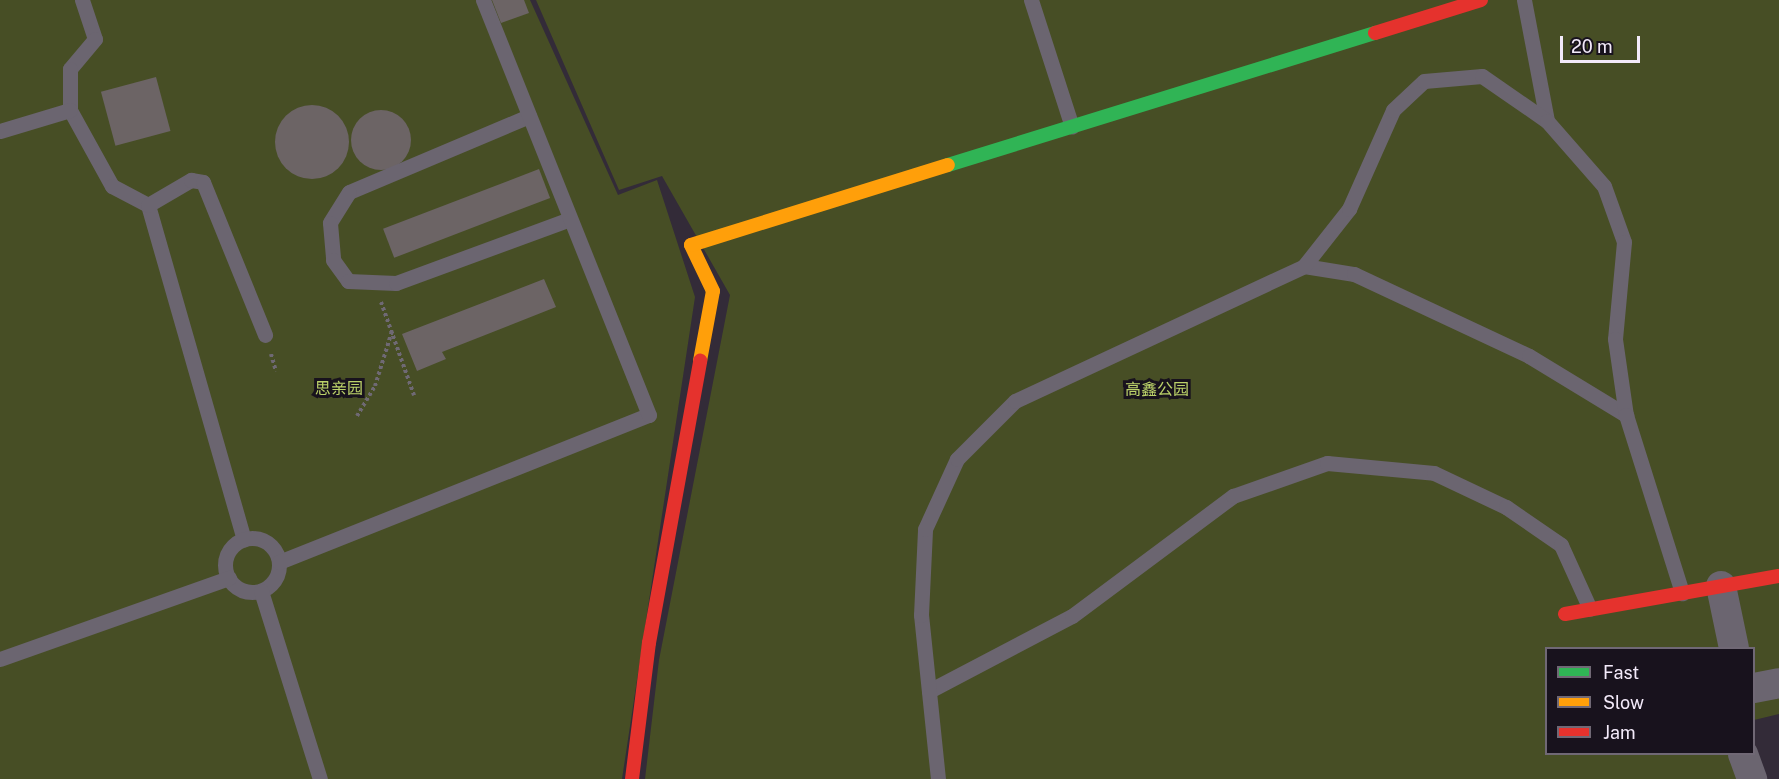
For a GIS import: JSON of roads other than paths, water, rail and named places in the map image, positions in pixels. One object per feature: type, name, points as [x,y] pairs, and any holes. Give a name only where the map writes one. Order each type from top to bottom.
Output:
[{"type":"street","points":[[633,779],[649,643],[713,291],[691,245],[1481,0]]},
{"type":"street","points":[[1565,614],[1779,576]]},
{"type":"street","points":[[1721,586],[1734,647]]},
{"type":"street","points":[[1755,688],[1779,683]]},
{"type":"street","points":[[1744,755],[1752,779]]},
{"type":"lane","points":[[82,0],[94,39],[70,69],[70,110],[112,186],[148,205],[244,540]]},
{"type":"lane","points":[[279,562],[649,415],[483,0]]},
{"type":"lane","points":[[1031,0],[1072,127]]},
{"type":"lane","points":[[1524,0],[1547,121]]},
{"type":"lane","points":[[938,779],[921,615],[925,529],[957,459],[1015,401],[1304,266],[1349,209],[1393,110],[1424,81],[1482,76],[1547,121],[1604,186],[1624,242],[1615,339],[1626,415],[1682,593]]},
{"type":"lane","points":[[0,131],[70,110]]},
{"type":"lane","points":[[529,116],[349,192],[330,223],[333,261],[348,281],[396,283],[570,219]]},
{"type":"lane","points":[[148,205],[191,180],[203,182],[265,335]]},
{"type":"lane","points":[[1304,266],[1354,274],[1529,356],[1626,415]]},
{"type":"lane","points":[[929,691],[1072,616],[1233,496],[1327,463],[1434,473],[1506,507],[1561,545],[1590,609]]},
{"type":"lane","points":[[244,540],[263,540],[279,562],[275,580],[261,591],[242,591],[229,578],[226,560],[244,540]]},
{"type":"lane","points":[[0,659],[229,578]]},
{"type":"lane","points":[[261,591],[320,779]]},
{"type":"park label","name":"思亲园","points":[[339,389]]},
{"type":"park label","name":"高鑫公园","points":[[1157,390]]}]
